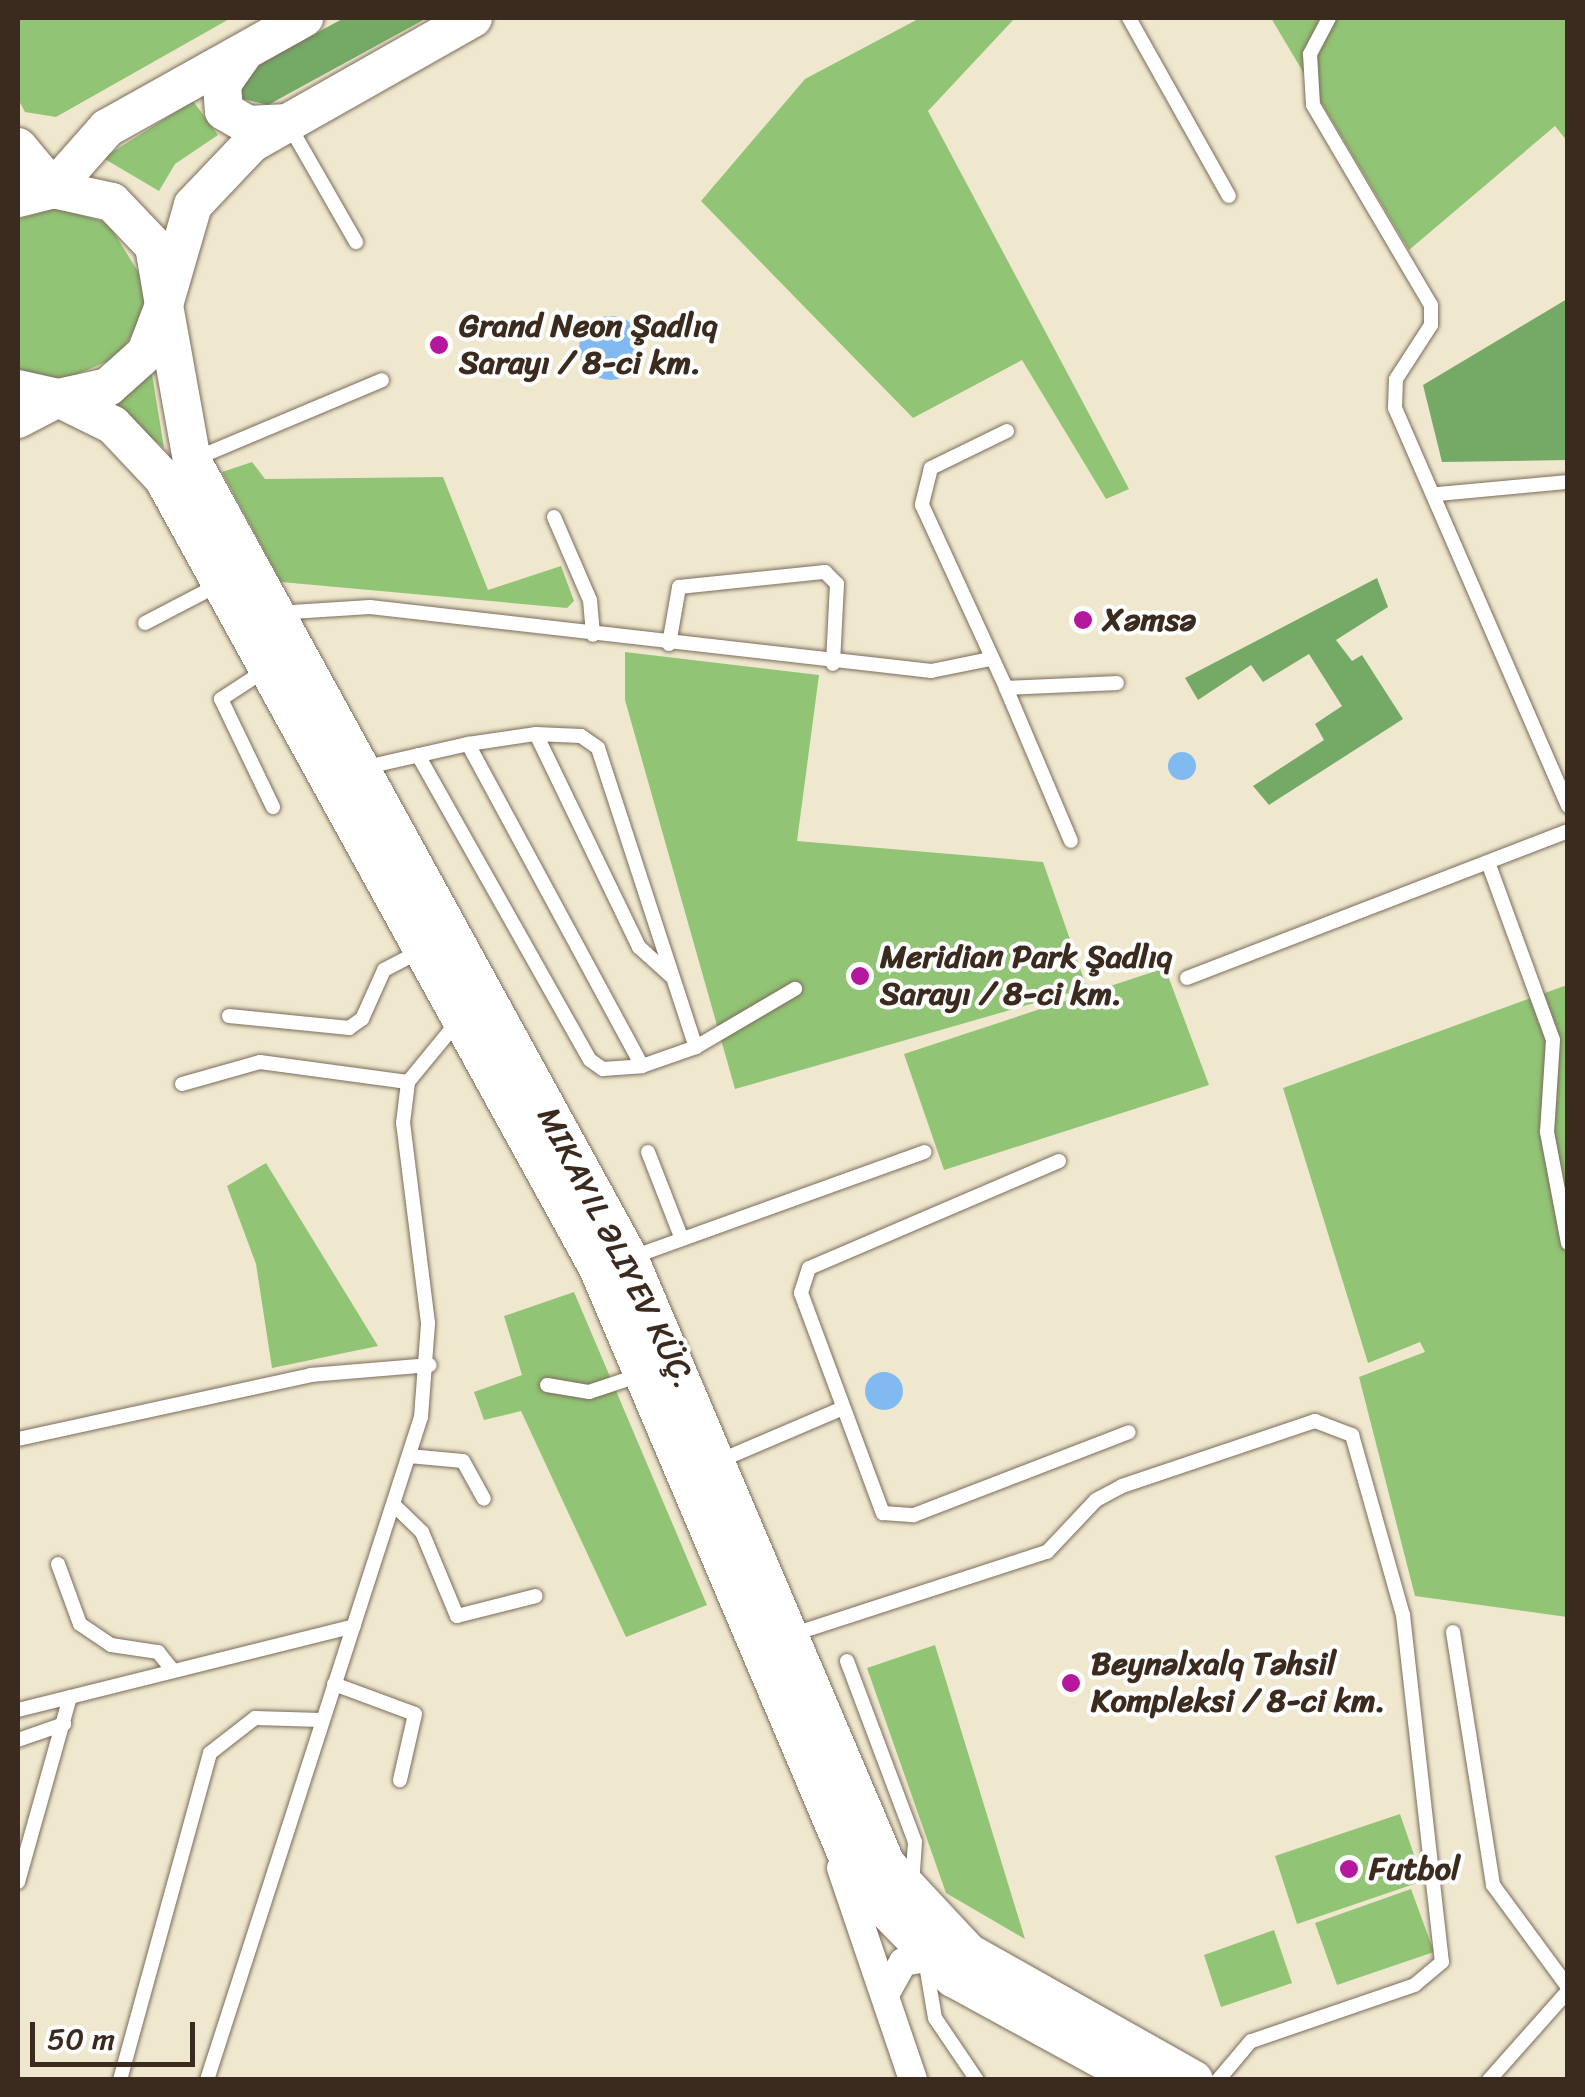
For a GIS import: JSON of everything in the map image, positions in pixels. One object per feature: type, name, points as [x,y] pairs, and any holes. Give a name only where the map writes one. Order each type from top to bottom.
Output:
[{"type":"main road","points":[[35,194],[107,128],[304,18]]},
{"type":"main road","points":[[18,418],[58,398],[129,372],[164,305],[208,182],[288,122],[473,18]]},
{"type":"main road","points":[[248,49],[222,84],[224,111],[248,125],[288,122]]},
{"type":"main road","points":[[18,132],[58,141],[107,128]]},
{"type":"main road","points":[[18,147],[35,194]]},
{"type":"main road","points":[[35,194],[112,202],[136,221],[154,246],[192,460],[629,1258],[719,1461],[886,1864],[898,1908],[1004,1976],[1194,2080]]},
{"type":"main road","points":[[18,388],[58,398],[113,425],[148,458],[221,584],[598,1268],[820,1803],[898,1908],[925,1958],[1139,2080]]},
{"type":"street","points":[[820,1803],[913,2080]]},
{"type":"street","points":[[886,1995],[898,1908]]},
{"type":"street","points":[[886,1995],[903,1962],[925,1958]]},
{"type":"lane","points":[[1129,18],[1230,196]]},
{"type":"lane","points":[[1329,18],[1310,54],[1313,105],[1431,304],[1431,326],[1396,379],[1395,408],[1438,494],[1568,806]]},
{"type":"lane","points":[[288,122],[356,242]]},
{"type":"lane","points":[[192,460],[382,380]]},
{"type":"lane","points":[[1007,430],[931,468],[922,484],[922,504],[1071,841]]},
{"type":"lane","points":[[1438,494],[1568,482]]},
{"type":"lane","points":[[554,517],[590,600],[594,635]]},
{"type":"lane","points":[[668,644],[680,587],[826,572],[837,584],[833,664]]},
{"type":"lane","points":[[145,623],[221,584]]},
{"type":"lane","points":[[275,613],[370,607],[833,664],[931,670],[990,659]]},
{"type":"lane","points":[[268,668],[222,699],[273,806]]},
{"type":"lane","points":[[1006,688],[1117,683]]},
{"type":"lane","points":[[361,768],[468,744],[536,734],[580,736],[598,748],[696,1047]]},
{"type":"lane","points":[[536,734],[640,947],[673,978]]},
{"type":"lane","points":[[468,744],[642,1066]]},
{"type":"lane","points":[[418,755],[590,1060],[603,1069],[642,1066],[696,1047],[795,989]]},
{"type":"lane","points":[[1187,978],[1489,865],[1568,831]]},
{"type":"lane","points":[[1489,865],[1553,1040],[1547,1132],[1568,1244]]},
{"type":"lane","points":[[229,1016],[348,1028],[362,1020],[384,970],[422,950]]},
{"type":"lane","points":[[208,2080],[409,1456],[430,1365],[403,1123],[408,1082],[461,1016]]},
{"type":"lane","points":[[182,1084],[260,1062],[408,1082]]},
{"type":"lane","points":[[648,1152],[682,1239]]},
{"type":"lane","points":[[629,1258],[925,1152]]},
{"type":"lane","points":[[1059,1160],[809,1268],[801,1293],[883,1513],[899,1519],[1129,1432]]},
{"type":"lane","points":[[18,1439],[311,1375],[430,1365]]},
{"type":"lane","points":[[548,1385],[589,1392],[644,1374]]},
{"type":"lane","points":[[719,1461],[843,1408]]},
{"type":"lane","points":[[789,1636],[1047,1552],[1122,1486],[1315,1421],[1352,1436],[1403,1614],[1442,1962],[1414,1986],[1251,2041],[1218,2080]]},
{"type":"lane","points":[[409,1456],[464,1461],[484,1499]]},
{"type":"lane","points":[[394,1506],[422,1532],[457,1616],[536,1596]]},
{"type":"lane","points":[[58,1564],[80,1624],[111,1645],[158,1652],[172,1669]]},
{"type":"lane","points":[[18,1710],[354,1626]]},
{"type":"lane","points":[[1453,1632],[1493,1886],[1568,1989],[1488,2080]]},
{"type":"lane","points":[[847,1661],[915,1842],[898,1908]]},
{"type":"lane","points":[[334,1684],[415,1714],[400,1780]]},
{"type":"lane","points":[[18,1882],[70,1697]]},
{"type":"lane","points":[[120,2080],[210,1753],[255,1718],[322,1720]]},
{"type":"lane","points":[[18,1740],[64,1724]]},
{"type":"lane","points":[[925,1958],[935,2018],[977,2080]]},
{"type":"green space","points":[[18,18],[231,18],[56,117],[25,112],[18,99]]},
{"type":"green space","points":[[344,18],[427,18],[268,105],[239,98],[245,72]]},
{"type":"green space","points":[[920,18],[1015,18],[928,111],[1129,489],[1106,499],[1022,360],[913,418],[701,201],[805,79]]},
{"type":"green space","points":[[1271,18],[1567,18],[1567,141],[1555,126],[1409,250]]},
{"type":"green space","points":[[193,101],[218,135],[175,164],[159,191],[103,158]]},
{"type":"green space","points":[[57,208],[108,223],[145,283],[145,310],[120,356],[61,381],[18,370],[18,219]]},
{"type":"green space","points":[[1567,299],[1567,460],[1442,462],[1423,385]]},
{"type":"green space","points":[[152,374],[164,448],[107,402]]},
{"type":"green space","points":[[252,462],[265,479],[443,477],[488,590],[561,566],[574,601],[567,608],[281,582],[222,472]]},
{"type":"green space","points":[[1377,578],[1388,607],[1336,640],[1352,661],[1362,655],[1403,719],[1269,805],[1253,786],[1324,740],[1315,724],[1342,706],[1309,654],[1263,682],[1251,665],[1198,700],[1185,678]]},
{"type":"green space","points":[[625,652],[819,675],[797,841],[1043,862],[1087,988],[735,1089],[625,700]]},
{"type":"green space","points":[[1165,968],[1209,1085],[944,1170],[904,1054]]},
{"type":"green space","points":[[1567,985],[1567,1617],[1415,1596],[1359,1377],[1425,1352],[1420,1342],[1368,1363],[1283,1088]]},
{"type":"green space","points":[[266,1163],[378,1346],[272,1368],[256,1264],[227,1186]]},
{"type":"green space","points":[[574,1292],[707,1605],[626,1637],[521,1411],[484,1420],[474,1392],[522,1375],[504,1316]]},
{"type":"green space","points":[[935,1645],[1025,1939],[946,1893],[867,1668]]},
{"type":"green space","name":"Futbol","points":[[1400,1814],[1423,1881],[1297,1924],[1275,1856]]},
{"type":"green space","points":[[1411,1889],[1434,1952],[1337,1985],[1315,1923]]},
{"type":"green space","points":[[1274,1930],[1292,1983],[1221,2007],[1204,1955]]},
{"type":"water","points":[[611,316],[633,326],[643,348],[633,370],[611,380],[589,370],[579,348],[589,326]]},
{"type":"water","points":[[1182,752],[1192,756],[1196,766],[1192,776],[1182,780],[1172,776],[1168,766],[1172,756]]},
{"type":"water","points":[[884,1372],[897,1378],[903,1391],[897,1404],[884,1410],[871,1404],[865,1391],[871,1378]]},
{"type":"place","name":"Grand Neon Şadlıq Sarayı / 8-ci km.","points":[[439,345]]},
{"type":"place","name":"Xəmsə","points":[[1083,620]]},
{"type":"place","name":"Meridian Park Şadlıq Sarayı / 8-ci km.","points":[[860,976]]},
{"type":"place","name":"Beynəlxalq Təhsil Kompleksi / 8-ci km.","points":[[1071,1683]]},
{"type":"place","name":"Futbol","points":[[1349,1869]]}]
